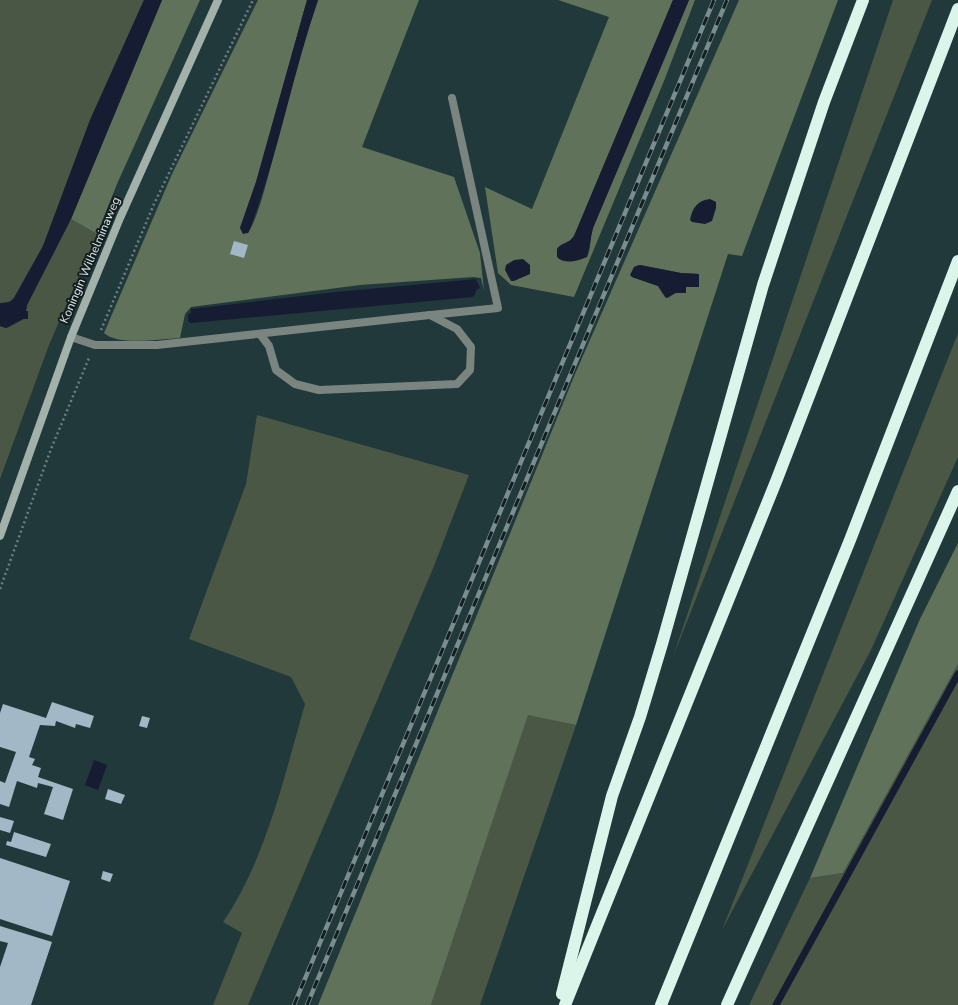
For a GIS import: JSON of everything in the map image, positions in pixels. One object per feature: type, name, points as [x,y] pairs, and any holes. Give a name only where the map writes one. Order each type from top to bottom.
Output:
[{"type":"highway","points":[[560,1005],[612,796],[640,717],[662,644],[763,285],[824,102],[863,0]]},
{"type":"highway","points":[[565,1005],[777,479],[958,10]]},
{"type":"highway","points":[[661,1005],[850,540],[958,261]]},
{"type":"highway","points":[[727,1005],[958,491]]},
{"type":"main road","name":"Koningin Wilhelminaweg","points":[[0,536],[71,337],[120,218],[218,0]]},
{"type":"street","points":[[71,337],[94,345],[157,345],[498,308],[452,98]]},
{"type":"street","points":[[260,334],[269,346],[276,370],[294,384],[319,390],[457,384],[470,370],[471,347],[457,329],[430,315]]},
{"type":"path","points":[[198,110],[253,0]]},
{"type":"green space","points":[[0,0],[144,0],[90,120],[43,246],[14,298],[11,301],[2,303],[0,303]]},
{"type":"green space","points":[[162,0],[200,0],[117,184],[97,234],[71,219]]},
{"type":"green space","points":[[258,0],[307,0],[256,182],[240,228],[248,233],[256,217],[311,20],[318,0],[419,0],[362,147],[454,177],[480,253],[484,291],[481,278],[473,277],[360,285],[191,307],[185,314],[180,338],[129,341],[110,337],[104,333],[172,174]]},
{"type":"green space","points":[[558,0],[673,0],[574,236],[569,242],[562,245],[587,257],[593,228],[689,0],[695,0],[664,81],[574,297],[511,285],[498,273],[485,187],[532,209],[609,17]]},
{"type":"green space","points":[[739,0],[838,0],[742,256],[728,254],[576,725],[528,715],[431,1005],[318,1005],[575,374]],"holes":[[[641,265],[681,273],[699,274],[699,287],[686,287],[686,293],[675,293],[668,298],[665,297],[658,286],[632,277],[631,275],[634,267]]]},
{"type":"green space","points":[[893,0],[932,0],[673,657]]},
{"type":"green space","points":[[71,219],[97,234],[49,345],[0,479],[0,326],[7,328],[24,319],[27,305]]},
{"type":"green space","points":[[958,333],[958,457],[871,650],[722,930]]},
{"type":"green space","points":[[257,415],[469,475],[434,566],[248,1005],[213,1005],[242,933],[223,922],[238,898],[262,845],[281,788],[305,704],[291,677],[189,639],[246,484]]},
{"type":"green space","points":[[958,543],[958,664],[843,873],[810,878],[920,619]]},
{"type":"green space","points":[[958,664],[958,1005],[749,1005],[810,878],[843,873]]},
{"type":"green space","points":[[528,714],[576,725],[480,1005],[431,1005]]},
{"type":"water","points":[[144,0],[162,0],[71,219],[27,305],[26,311],[28,311],[28,319],[23,319],[6,328],[0,326],[0,303],[10,302],[14,298],[43,246],[90,120]]},
{"type":"water","points":[[307,0],[318,0],[259,203],[248,233],[243,234],[240,228],[256,182]]},
{"type":"water","points":[[673,0],[689,0],[593,228],[587,257],[571,262],[564,261],[557,257],[557,249],[574,236]]},
{"type":"water","points":[[710,199],[716,202],[716,208],[712,221],[705,224],[692,222],[690,220],[696,205],[702,201]]},
{"type":"water","points":[[523,259],[530,265],[530,274],[511,281],[505,270],[506,265],[514,260]]},
{"type":"water","points":[[639,265],[681,273],[699,274],[699,287],[686,287],[686,293],[676,293],[666,298],[658,286],[630,275],[634,267]]},
{"type":"water","points":[[476,279],[480,288],[476,290],[473,297],[191,323],[188,321],[188,314],[191,313],[191,309],[336,292]]},
{"type":"water","points":[[94,760],[107,765],[98,790],[85,785]]},
{"type":"building","points":[[234,241],[248,245],[244,258],[230,254]]},
{"type":"building","points":[[52,702],[94,716],[90,728],[76,724],[75,728],[56,721],[55,726],[40,725],[29,757],[35,759],[32,765],[41,768],[38,777],[73,789],[63,820],[44,814],[53,787],[38,783],[37,788],[17,781],[9,807],[0,804],[0,781],[5,783],[16,752],[0,747],[0,713],[3,704],[46,718]]},
{"type":"building","points":[[142,716],[150,718],[147,728],[139,726]]},
{"type":"building","points":[[108,789],[125,795],[121,804],[105,799]]},
{"type":"building","points":[[0,817],[14,821],[10,833],[0,830]]},
{"type":"building","points":[[14,832],[51,844],[46,857],[6,845],[7,841],[11,842]]},
{"type":"building","points":[[0,858],[70,881],[52,936],[0,919]]},
{"type":"building","points":[[103,871],[113,874],[110,882],[101,879]]},
{"type":"building","points":[[0,926],[52,942],[31,1005],[0,1005],[0,967],[8,943],[0,941]]},
{"type":"waterway","points":[[776,1005],[958,674]]},
{"type":"railway","points":[[294,1005],[714,0]]},
{"type":"railway","points":[[307,1005],[727,0]]}]
